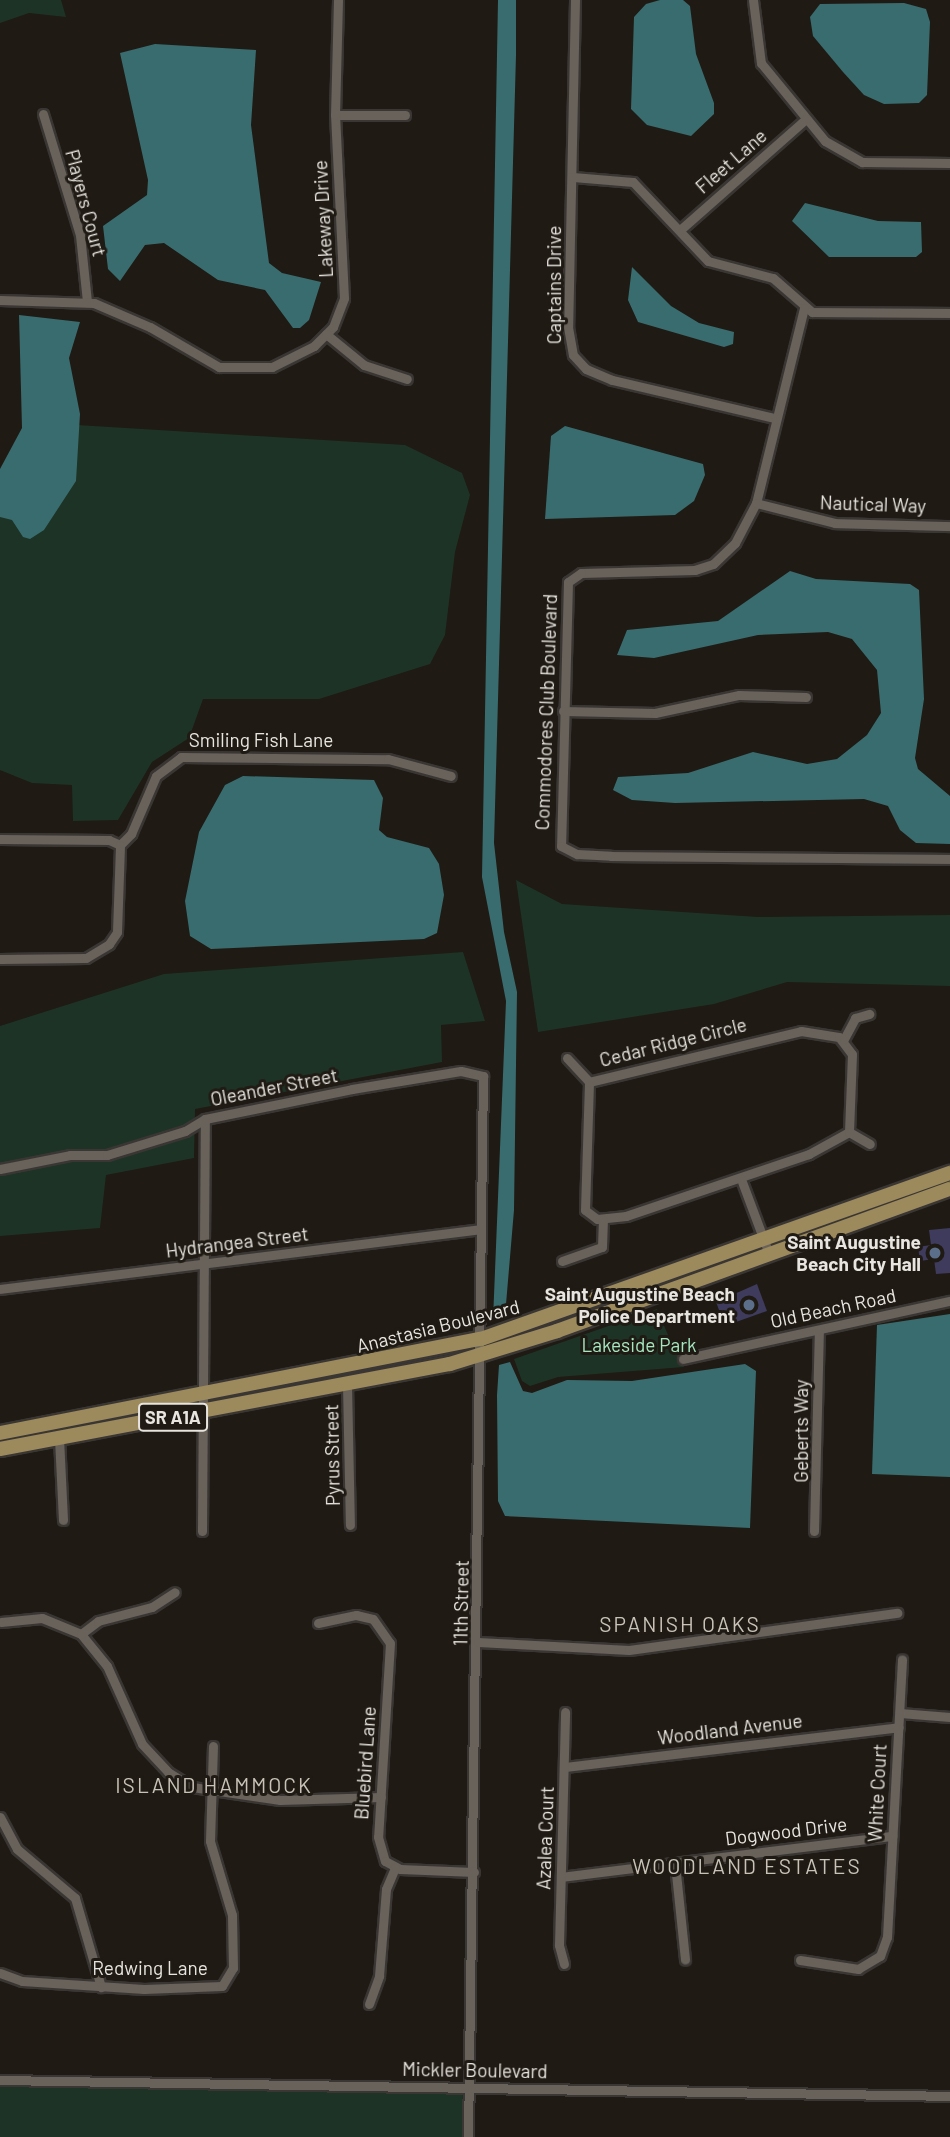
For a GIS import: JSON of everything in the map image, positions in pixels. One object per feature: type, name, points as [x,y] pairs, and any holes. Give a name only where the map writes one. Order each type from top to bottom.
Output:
[{"type":"main road","name":"Anastasia Boulevard","points":[[0,1433],[481,1339],[950,1173]]},
{"type":"main road","name":"Anastasia Boulevard","points":[[0,1449],[347,1385],[481,1355],[950,1189]]},
{"type":"street","name":"Lakeway Drive","points":[[327,334],[344,298],[345,273],[335,115],[338,0]]},
{"type":"street","name":"Captains Drive","points":[[575,0],[568,327],[573,355],[586,369],[612,380],[774,418]]},
{"type":"street","points":[[753,0],[761,62],[806,119],[836,150],[862,162],[950,163]]},
{"type":"street","name":"Players Court","points":[[43,114],[80,235],[87,302]]},
{"type":"street","points":[[335,115],[405,115]]},
{"type":"street","name":"Fleet Lane","points":[[680,230],[806,119]]},
{"type":"street","points":[[573,177],[633,182],[708,261],[773,278],[804,308],[822,313],[950,313]]},
{"type":"street","points":[[1,298],[87,302],[150,327],[219,367],[272,367],[327,334],[364,365],[407,379]]},
{"type":"street","name":"Commodores Club Boulevard","points":[[804,308],[774,418],[756,503],[742,533],[713,564],[683,572],[574,576],[565,589],[559,836],[565,851],[950,859]]},
{"type":"street","name":"Nautical Way","points":[[756,503],[835,523],[950,527]]},
{"type":"street","points":[[563,711],[655,713],[739,695],[806,697]]},
{"type":"street","name":"Smiling Fish Lane","points":[[120,845],[131,834],[156,776],[181,757],[388,759],[451,776]]},
{"type":"street","points":[[0,837],[109,840],[120,845],[117,932],[109,944],[86,958],[0,959]]},
{"type":"street","points":[[849,1132],[852,1054],[844,1039],[855,1018],[869,1014]]},
{"type":"street","name":"Cedar Ridge Circle","points":[[603,1220],[585,1210],[582,1196],[589,1082],[785,1032],[844,1039]]},
{"type":"street","points":[[568,1058],[589,1082]]},
{"type":"street","name":"Oleander Street","points":[[0,1169],[70,1155],[107,1155],[185,1131],[205,1119],[441,1074],[477,1072]]},
{"type":"street","name":"11th Street","points":[[468,2137],[481,1355],[479,1229],[483,1087],[477,1072]]},
{"type":"street","points":[[202,1531],[205,1119]]},
{"type":"street","points":[[849,1132],[870,1144]]},
{"type":"street","points":[[562,1261],[602,1247],[603,1220],[740,1179],[849,1132]]},
{"type":"street","points":[[740,1179],[769,1254]]},
{"type":"street","name":"Hydrangea Street","points":[[0,1289],[479,1229]]},
{"type":"street","name":"Old Beach Road","points":[[683,1359],[950,1300]]},
{"type":"street","name":"Geberts Way","points":[[814,1531],[819,1331]]},
{"type":"street","name":"Pyrus Street","points":[[347,1385],[350,1525]]},
{"type":"street","points":[[59,1438],[63,1520]]},
{"type":"street","points":[[82,1634],[97,1621],[152,1606],[175,1592]]},
{"type":"street","points":[[478,1642],[629,1650],[897,1613]]},
{"type":"street","name":"Bluebird Lane","points":[[318,1623],[356,1615],[373,1619],[390,1643],[378,1837],[385,1861],[395,1868]]},
{"type":"street","points":[[1,1622],[42,1618],[82,1634],[107,1666],[142,1744],[156,1762],[185,1784],[280,1801],[381,1797]]},
{"type":"street","name":"White Court","points":[[800,1960],[858,1969],[880,1956],[889,1918],[902,1659]]},
{"type":"street","name":"Azalea Court","points":[[564,1964],[561,1877],[565,1712]]},
{"type":"street","points":[[900,1713],[950,1717]]},
{"type":"street","name":"Woodland Avenue","points":[[565,1767],[899,1727]]},
{"type":"street","name":"Redwing Lane","points":[[0,1973],[22,1980],[101,1987],[222,1986],[228,1978],[232,1915],[210,1841],[212,1746]]},
{"type":"street","points":[[0,1817],[16,1849],[75,1898],[101,1987]]},
{"type":"street","name":"Dogwood Drive","points":[[561,1877],[892,1836]]},
{"type":"street","points":[[676,1864],[684,1959]]},
{"type":"street","points":[[369,2004],[379,1976],[386,1889],[395,1868],[474,1872]]},
{"type":"street","name":"Mickler Boulevard","points":[[0,2080],[950,2096]]},
{"type":"green space","points":[[0,0],[61,0],[66,17],[29,13],[0,23]]},
{"type":"green space","points":[[77,425],[405,445],[462,473],[470,495],[455,552],[445,635],[430,664],[319,699],[203,699],[189,738],[152,762],[118,820],[73,821],[72,785],[32,783],[0,770],[0,487]]},
{"type":"green space","points":[[516,880],[562,904],[758,917],[950,915],[950,986],[787,982],[714,1004],[538,1032]]},
{"type":"green space","points":[[463,952],[485,1021],[441,1025],[442,1062],[195,1109],[194,1158],[106,1175],[100,1228],[0,1236],[0,1026],[164,974]]},
{"type":"green space","name":"Lakeside Park","points":[[657,1309],[671,1342],[681,1345],[684,1367],[558,1377],[530,1386],[522,1381],[514,1359]]},
{"type":"green space","points":[[0,2084],[463,2092],[462,2137],[0,2137]]},
{"type":"water","points":[[498,0],[516,0],[516,55],[494,843],[504,932],[517,992],[514,1210],[505,1316],[493,1320],[506,1001],[482,877]]},
{"type":"water","points":[[660,0],[683,0],[690,6],[696,54],[714,103],[714,114],[691,136],[647,125],[631,109],[634,17],[646,4]]},
{"type":"water","points":[[904,3],[926,9],[930,22],[927,95],[919,103],[884,104],[864,95],[843,72],[813,36],[810,17],[820,4]]},
{"type":"water","points":[[155,44],[256,50],[251,125],[269,263],[282,273],[321,282],[309,320],[300,328],[293,328],[265,290],[218,280],[164,243],[145,245],[120,281],[108,269],[103,226],[147,195],[148,180],[120,53]]},
{"type":"water","points":[[805,203],[878,221],[921,222],[922,252],[916,257],[829,257],[792,221]]},
{"type":"water","points":[[632,267],[671,306],[699,323],[734,332],[733,344],[724,347],[638,322],[628,300]]},
{"type":"water","points":[[19,315],[80,322],[69,358],[80,414],[76,481],[44,530],[30,539],[23,537],[12,520],[0,517],[0,469],[22,428]]},
{"type":"water","points":[[565,426],[703,464],[705,475],[694,501],[675,515],[545,519],[551,436]]},
{"type":"water","points":[[790,571],[816,579],[910,584],[919,590],[924,699],[915,758],[918,769],[950,796],[950,844],[916,843],[900,830],[888,806],[864,799],[675,803],[632,800],[613,790],[618,777],[688,773],[753,752],[807,764],[837,759],[867,735],[881,713],[877,670],[852,639],[828,632],[758,635],[654,658],[617,655],[627,630],[718,621]]},
{"type":"water","points":[[243,776],[374,780],[383,798],[379,830],[387,837],[429,848],[439,864],[444,895],[437,933],[424,939],[211,949],[190,936],[185,901],[199,832],[225,785]]},
{"type":"water","points":[[950,1314],[950,1477],[872,1474],[877,1325]]},
{"type":"water","points":[[510,1362],[523,1391],[532,1393],[567,1380],[632,1381],[745,1364],[756,1371],[750,1528],[505,1516],[498,1501],[497,1395],[499,1365]]},
{"type":"building","name":"Saint Augustine Beach City Hall","points":[[950,1228],[950,1273],[936,1274],[934,1259],[920,1261],[918,1247],[931,1245],[929,1230]]},
{"type":"building","name":"Saint Augustine Beach Police Department","points":[[757,1284],[767,1311],[725,1326],[716,1302]]},
{"type":"place","name":"Saint Augustine Beach City Hall","points":[[935,1253]]},
{"type":"place","name":"Saint Augustine Beach Police Department","points":[[749,1305]]},
{"type":"district","name":"SPANISH OAKS","points":[[680,1624]]},
{"type":"district","name":"ISLAND HAMMOCK","points":[[214,1785]]},
{"type":"district","name":"WOODLAND ESTATES","points":[[747,1866]]}]
